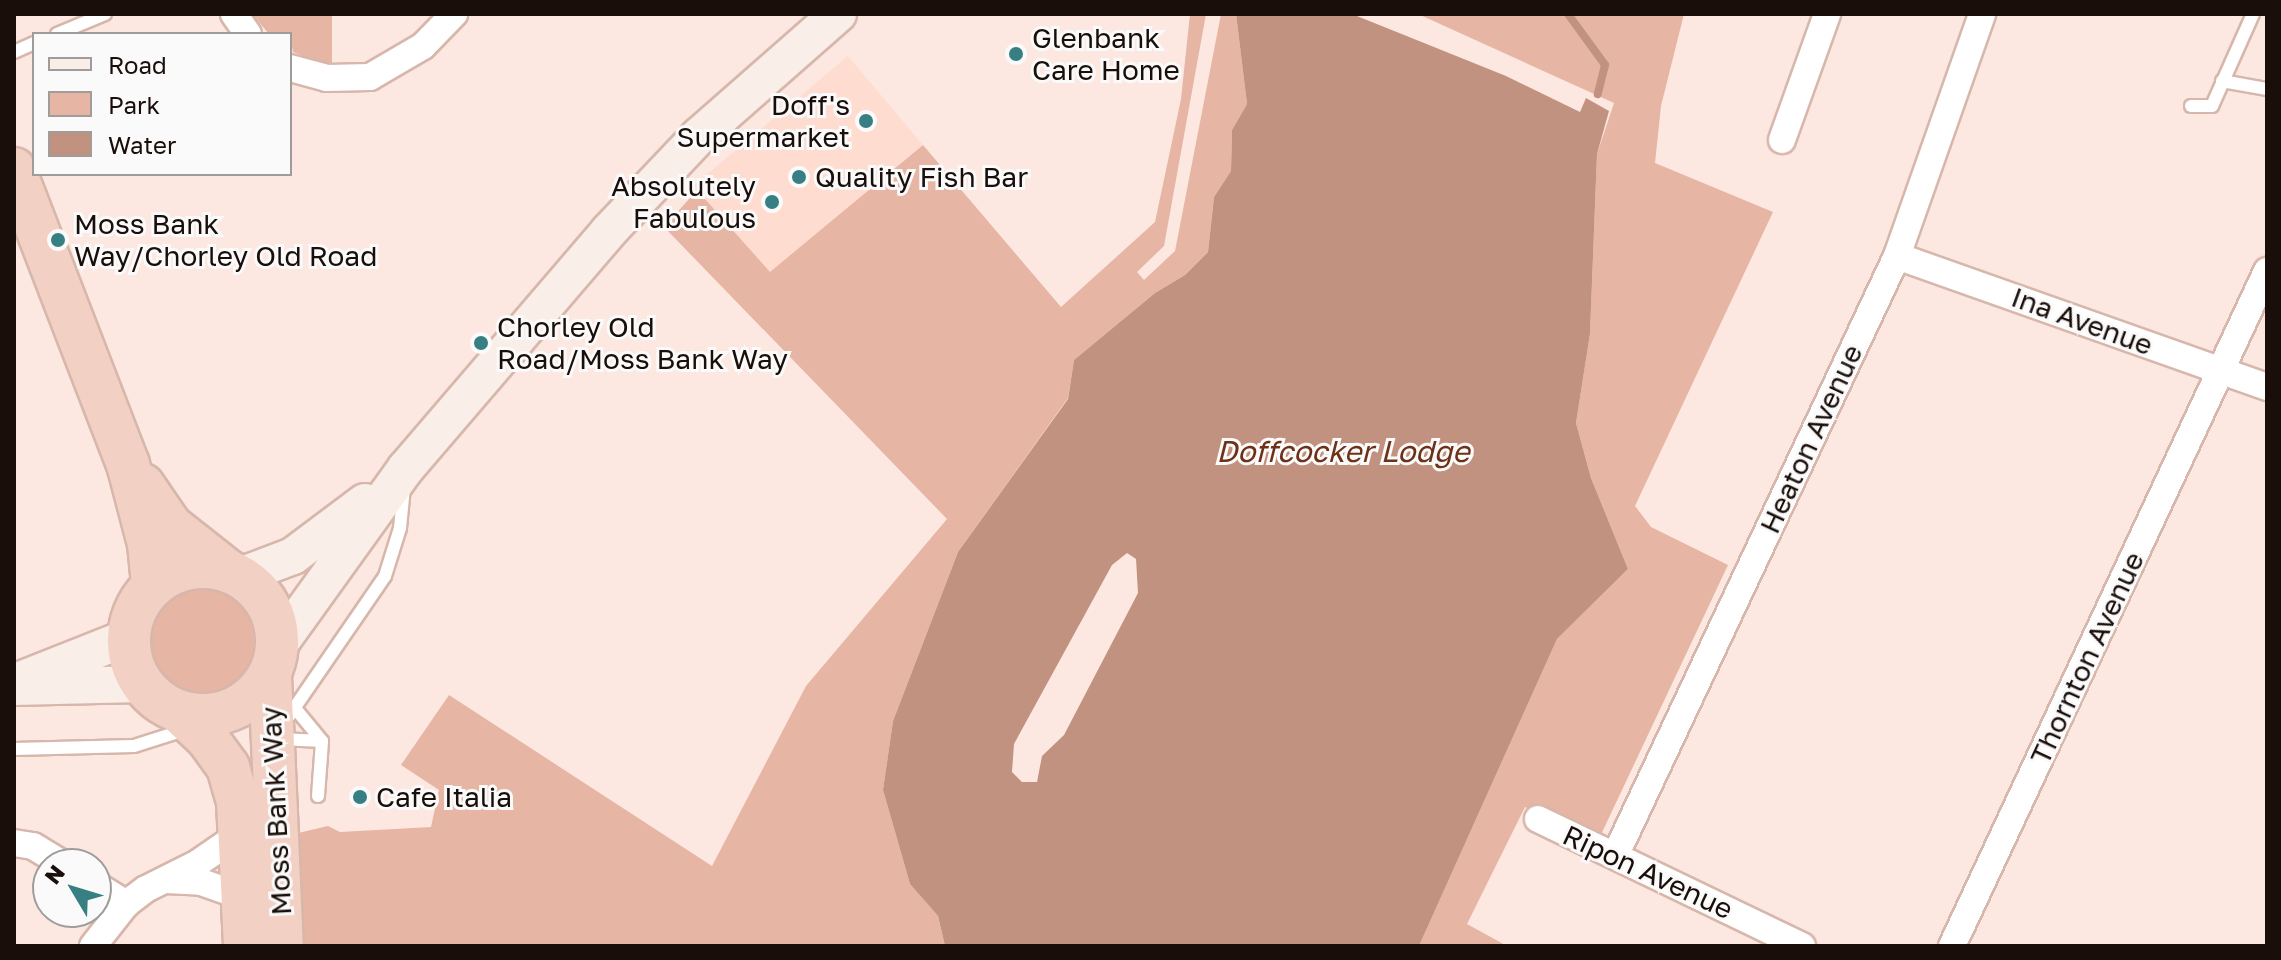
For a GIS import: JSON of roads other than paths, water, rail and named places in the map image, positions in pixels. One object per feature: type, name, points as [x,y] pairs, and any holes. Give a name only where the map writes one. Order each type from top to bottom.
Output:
[{"type":"highway","points":[[14,169],[128,464],[149,544],[153,585]]},
{"type":"highway","points":[[128,464],[171,526],[234,573],[269,605],[279,692],[222,713],[187,719],[142,684],[131,662],[129,637],[132,618],[153,585],[188,567],[234,573]]},
{"type":"highway","name":"Moss Bank Way","points":[[245,946],[262,887],[279,692]]},
{"type":"highway","name":"Moss Bank Way","points":[[187,719],[228,767],[240,834],[282,946]]},
{"type":"main road","points":[[234,573],[293,556],[406,468],[699,136],[838,14]]},
{"type":"main road","points":[[279,692],[406,468]]},
{"type":"main road","points":[[14,685],[129,637]]},
{"type":"main road","points":[[14,685],[142,684]]},
{"type":"street","points":[[234,14],[247,32]]},
{"type":"street","points":[[292,69],[327,78],[370,77],[423,46],[454,14]]},
{"type":"street","points":[[1782,140],[1784,103],[1827,14]]},
{"type":"street","name":"Heaton Avenue","points":[[1616,854],[1897,256],[1982,14]]},
{"type":"street","name":"Ina Avenue","points":[[1897,256],[2267,387]]},
{"type":"street","name":"Thornton Avenue","points":[[1952,946],[2267,271]]},
{"type":"street","name":"Ripon Avenue","points":[[1538,819],[1802,946]]},
{"type":"street","points":[[93,946],[126,904],[240,834]]},
{"type":"street","points":[[14,843],[36,848]]},
{"type":"street","points":[[166,880],[262,887]]},
{"type":"street","points":[[112,895],[126,904]]},
{"type":"lane","points":[[62,32],[105,14]]},
{"type":"lane","points":[[2191,106],[2212,106],[2253,14]]},
{"type":"lane","points":[[2222,81],[2267,89]]},
{"type":"lane","points":[[279,692],[385,576],[400,528],[406,468]]},
{"type":"lane","points":[[279,692],[322,741],[318,796]]},
{"type":"lane","points":[[279,692],[322,741]]},
{"type":"lane","points":[[14,749],[134,746],[187,719]]},
{"type":"water","name":"Doffcocker Lodge","points":[[1236,14],[1352,14],[1506,76],[1580,112],[1586,98],[1609,111],[1597,154],[1590,334],[1576,423],[1591,478],[1628,569],[1557,639],[1419,946],[945,946],[938,916],[910,884],[883,790],[893,721],[958,552],[1068,399],[1074,360],[1155,293],[1185,275],[1208,252],[1214,197],[1231,171],[1232,130],[1247,104]],"holes":[[[1127,553],[1136,559],[1138,593],[1064,735],[1042,756],[1037,782],[1022,782],[1012,772],[1014,744],[1112,565]]]},
{"type":"waterway","points":[[1568,14],[1605,65],[1598,94]]},
{"type":"place","name":"Glenbank Care Home","points":[[1016,54]]},
{"type":"place","name":"Doff's Supermarket","points":[[866,121]]},
{"type":"place","name":"Quality Fish Bar","points":[[799,177]]},
{"type":"place","name":"Absolutely Fabulous","points":[[772,202]]},
{"type":"place","name":"Moss Bank Way/Chorley Old Road","points":[[58,240]]},
{"type":"place","name":"Chorley Old Road/Moss Bank Way","points":[[481,343]]},
{"type":"place","name":"Cafe Italia","points":[[360,797]]}]
